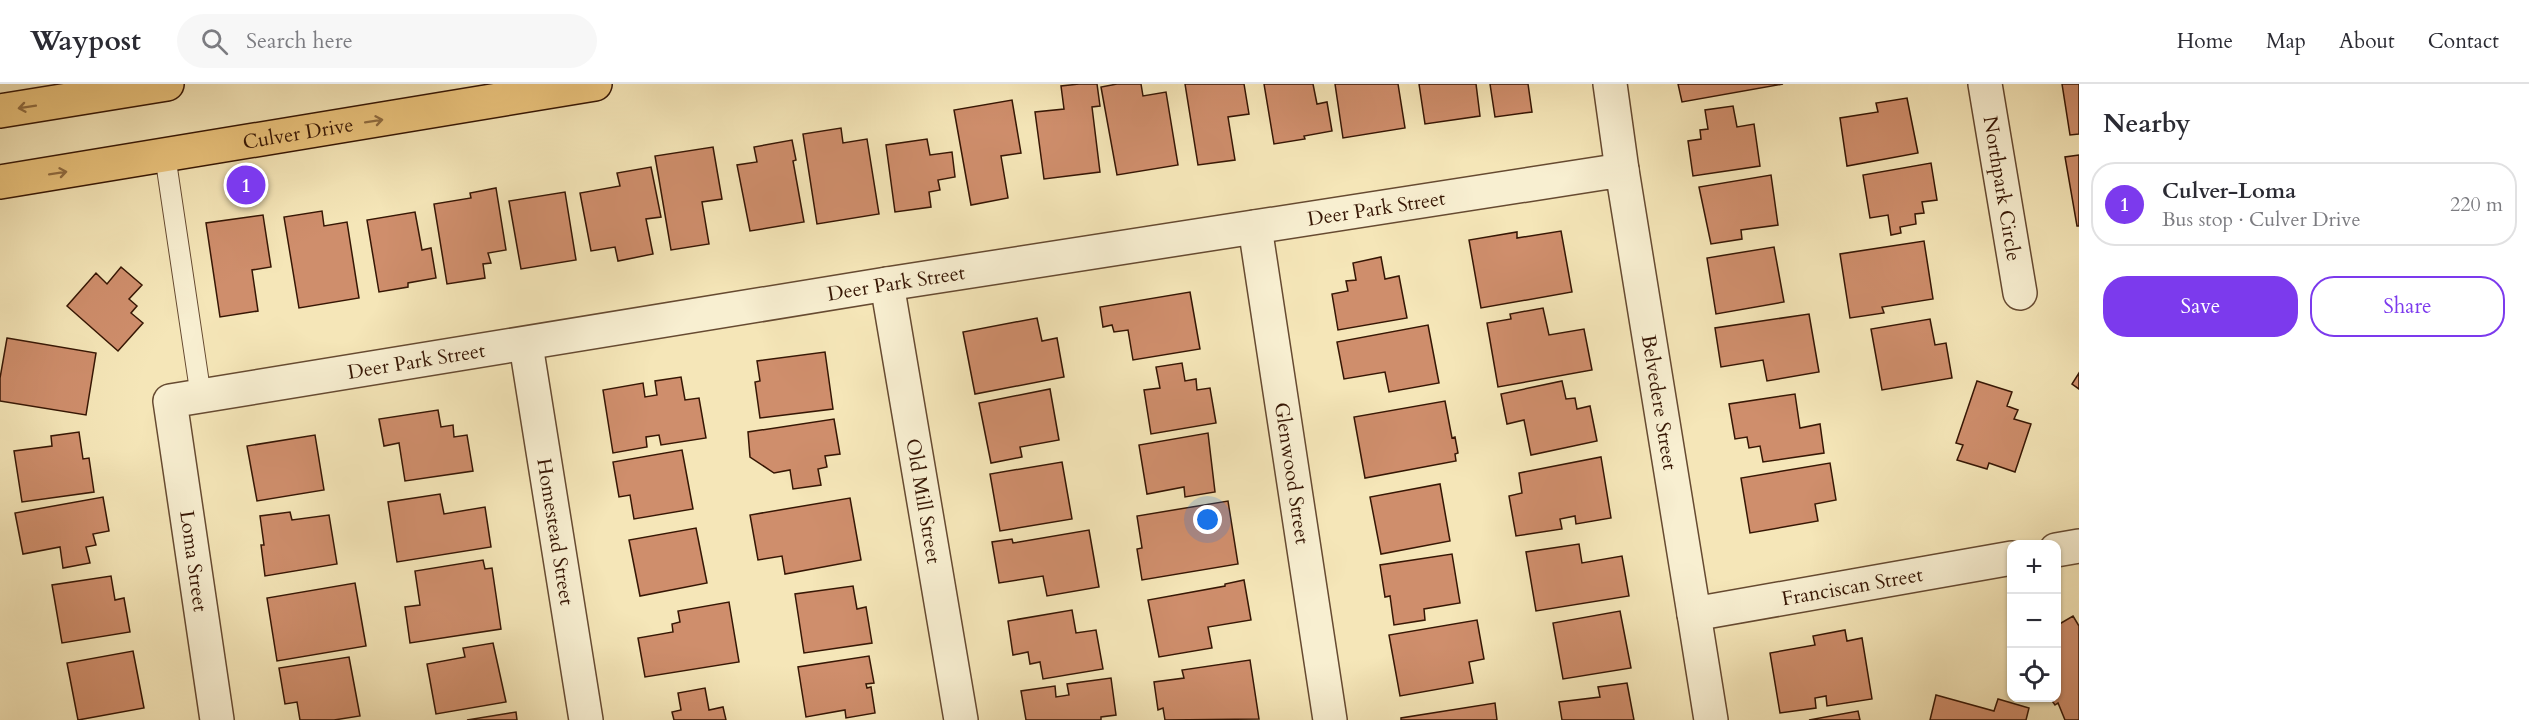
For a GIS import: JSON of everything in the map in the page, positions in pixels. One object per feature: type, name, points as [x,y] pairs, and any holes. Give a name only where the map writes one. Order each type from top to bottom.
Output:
[{"type":"main road","points":[[0,111],[167,84]]},
{"type":"main road","name":"Culver Drive","points":[[0,182],[595,84]]},
{"type":"street","name":"Belvedere Street","points":[[1610,84],[1711,720]]},
{"type":"street","name":"Northpark Circle","points":[[1985,84],[2020,293]]},
{"type":"street","name":"Deer Park Street","points":[[186,399],[887,284],[1622,170]]},
{"type":"street","name":"Glenwood Street","points":[[1255,227],[1330,720]]},
{"type":"street","name":"Old Mill Street","points":[[887,284],[961,720]]},
{"type":"street","name":"Homestead Street","points":[[526,345],[586,720]]},
{"type":"street","name":"Loma Street","points":[[186,399],[217,720]]},
{"type":"street","points":[[2061,549],[2079,546]]},
{"type":"street","name":"Franciscan Street","points":[[1694,614],[2007,559]]},
{"type":"lane","points":[[165,155],[186,399]]},
{"type":"building","points":[[1097,84],[1100,106],[1092,107],[1100,172],[1044,179],[1035,112],[1064,109],[1061,86]]},
{"type":"building","points":[[1141,84],[1143,96],[1166,92],[1178,165],[1117,175],[1101,87]]},
{"type":"building","points":[[1185,84],[1244,84],[1249,114],[1228,117],[1235,160],[1198,165]]},
{"type":"building","points":[[1264,84],[1313,84],[1317,104],[1327,102],[1332,131],[1304,136],[1305,139],[1274,144]]},
{"type":"building","points":[[1335,84],[1398,84],[1405,128],[1343,138]]},
{"type":"building","points":[[1419,84],[1476,84],[1480,116],[1425,124]]},
{"type":"building","points":[[1490,84],[1528,84],[1532,112],[1495,117]]},
{"type":"building","points":[[1678,84],[1783,84],[1682,102]]},
{"type":"building","points":[[2062,84],[2079,84],[2079,134],[2070,135]]},
{"type":"building","points":[[1907,98],[1918,153],[1847,166],[1840,118],[1878,112],[1876,103]]},
{"type":"building","points":[[1012,100],[1021,153],[1001,156],[1008,198],[971,205],[954,110]]},
{"type":"building","points":[[1733,106],[1737,127],[1754,124],[1760,166],[1693,176],[1688,141],[1701,139],[1700,130],[1708,129],[1705,110]]},
{"type":"building","points":[[841,128],[843,143],[867,139],[879,214],[817,224],[803,134]]},
{"type":"building","points":[[927,139],[930,155],[952,152],[955,177],[938,180],[940,190],[929,192],[931,207],[895,212],[886,145]]},
{"type":"building","points":[[792,140],[796,160],[793,161],[804,222],[750,231],[737,165],[757,162],[754,147]]},
{"type":"building","points":[[713,147],[722,199],[702,202],[709,244],[671,250],[655,156]]},
{"type":"building","points":[[2079,155],[2079,226],[2077,226],[2065,157]]},
{"type":"building","points":[[1931,163],[1937,200],[1922,202],[1924,213],[1915,214],[1916,224],[1900,227],[1901,233],[1891,235],[1888,215],[1870,218],[1863,175]]},
{"type":"building","points":[[651,167],[661,217],[646,219],[653,254],[618,261],[615,247],[591,251],[580,193],[620,186],[617,173]]},
{"type":"building","points":[[1771,175],[1778,225],[1741,230],[1742,239],[1711,244],[1699,187]]},
{"type":"building","points":[[496,188],[506,250],[488,253],[491,263],[483,264],[485,278],[447,284],[434,204],[471,198],[470,193]]},
{"type":"building","points":[[565,192],[576,260],[521,269],[509,201]]},
{"type":"building","points":[[322,211],[324,226],[347,222],[359,298],[299,308],[284,217]]},
{"type":"building","points":[[415,212],[422,250],[431,248],[436,278],[408,283],[408,287],[379,292],[367,220]]},
{"type":"building","points":[[263,215],[271,267],[252,270],[258,311],[220,317],[206,223]]},
{"type":"building","points":[[1561,231],[1572,292],[1481,308],[1469,240],[1517,232],[1517,238]]},
{"type":"building","points":[[1924,241],[1933,299],[1882,307],[1884,313],[1850,318],[1840,254]]},
{"type":"building","points":[[1774,247],[1784,302],[1716,314],[1707,258]]},
{"type":"building","points":[[1381,257],[1385,279],[1399,276],[1407,318],[1338,330],[1332,294],[1348,291],[1346,281],[1356,280],[1353,263]]},
{"type":"building","points":[[121,267],[142,285],[129,299],[137,306],[131,313],[143,323],[118,351],[67,306],[96,273],[107,284]]},
{"type":"building","points":[[1190,292],[1200,349],[1133,360],[1128,330],[1114,332],[1112,325],[1103,327],[1100,307]]},
{"type":"building","points":[[1543,308],[1549,335],[1584,329],[1592,370],[1498,387],[1487,323],[1511,319],[1510,314]]},
{"type":"building","points":[[1809,314],[1819,372],[1767,381],[1763,360],[1721,367],[1715,328]]},
{"type":"building","points":[[1037,318],[1042,341],[1057,338],[1064,377],[975,394],[963,332]]},
{"type":"building","points":[[1930,319],[1935,345],[1946,343],[1952,378],[1882,390],[1871,329]]},
{"type":"building","points":[[1428,325],[1439,383],[1389,392],[1385,372],[1344,379],[1337,342]]},
{"type":"building","points":[[7,338],[96,353],[86,415],[0,401],[0,378]]},
{"type":"building","points":[[825,352],[833,409],[760,418],[755,382],[760,381],[757,361]]},
{"type":"building","points":[[1182,363],[1185,381],[1196,379],[1197,390],[1210,388],[1216,423],[1151,434],[1144,390],[1160,388],[1156,367]]},
{"type":"building","points":[[2079,373],[2079,389],[2072,384]]},
{"type":"building","points":[[681,377],[685,400],[699,398],[706,438],[661,445],[659,435],[646,437],[647,447],[613,453],[603,390],[643,383],[645,397],[657,395],[655,381]]},
{"type":"building","points":[[1562,381],[1566,399],[1575,398],[1577,409],[1590,406],[1597,441],[1531,455],[1524,420],[1507,424],[1501,394]]},
{"type":"building","points":[[1977,381],[2012,392],[2007,406],[2018,410],[2014,419],[2031,424],[2015,472],[1989,463],[1987,469],[1957,460],[1963,445],[1956,443]]},
{"type":"building","points":[[1050,389],[1059,440],[1020,447],[1022,457],[991,463],[979,403]]},
{"type":"building","points":[[1795,394],[1800,428],[1820,424],[1824,453],[1763,462],[1760,446],[1749,448],[1747,437],[1735,439],[1729,404]]},
{"type":"building","points":[[1445,401],[1452,438],[1455,437],[1458,453],[1455,454],[1456,461],[1365,478],[1354,417]]},
{"type":"building","points":[[438,410],[441,427],[453,425],[454,437],[467,435],[473,471],[405,481],[399,443],[384,446],[379,419]]},
{"type":"building","points":[[834,419],[840,454],[825,456],[827,467],[818,469],[821,485],[793,489],[790,470],[774,473],[750,457],[748,432]]},
{"type":"building","points":[[79,432],[83,459],[89,458],[94,492],[22,502],[14,451],[52,446],[51,436]]},
{"type":"building","points":[[1208,433],[1215,492],[1185,497],[1184,487],[1147,494],[1139,445]]},
{"type":"building","points":[[315,435],[324,490],[257,501],[247,446]]},
{"type":"building","points":[[682,450],[693,509],[634,519],[630,495],[619,497],[613,462]]},
{"type":"building","points":[[1601,457],[1611,518],[1576,524],[1575,516],[1560,519],[1562,529],[1516,536],[1509,496],[1522,493],[1519,473]]},
{"type":"building","points":[[1062,462],[1072,519],[1000,531],[990,474]]},
{"type":"building","points":[[1830,463],[1836,500],[1815,504],[1818,521],[1750,533],[1741,478]]},
{"type":"building","points":[[1440,484],[1450,541],[1381,554],[1370,497]]},
{"type":"building","points":[[440,494],[444,514],[485,507],[491,547],[397,562],[388,502]]},
{"type":"building","points":[[103,497],[109,531],[93,534],[96,545],[86,547],[90,563],[63,568],[60,547],[23,554],[15,513]]},
{"type":"building","points":[[850,498],[861,560],[785,574],[782,556],[758,560],[750,515]]},
{"type":"building","points":[[1228,501],[1238,564],[1142,580],[1137,549],[1142,548],[1137,516]]},
{"type":"building","points":[[290,512],[292,520],[329,515],[337,564],[265,576],[260,516]]},
{"type":"building","points":[[696,528],[707,583],[640,596],[629,540]]},
{"type":"building","points":[[1089,530],[1099,587],[1047,596],[1043,576],[999,583],[992,542],[1012,539],[1013,543]]},
{"type":"building","points":[[1579,544],[1582,563],[1622,556],[1629,596],[1536,611],[1526,552]]},
{"type":"building","points":[[1452,554],[1460,603],[1424,609],[1425,620],[1394,625],[1390,596],[1385,597],[1380,565]]},
{"type":"building","points":[[483,560],[485,569],[492,568],[501,629],[410,643],[405,607],[420,605],[415,571]]},
{"type":"building","points":[[111,576],[115,600],[124,598],[130,632],[62,643],[52,585]]},
{"type":"building","points":[[1244,580],[1251,620],[1208,627],[1212,648],[1159,657],[1148,600],[1225,586],[1225,584]]},
{"type":"building","points":[[355,583],[366,646],[277,661],[267,598]]},
{"type":"building","points":[[853,586],[857,609],[866,607],[872,643],[804,653],[795,594]]},
{"type":"building","points":[[729,602],[739,662],[645,677],[638,638],[673,632],[672,624],[680,622],[678,611]]},
{"type":"building","points":[[1072,610],[1076,633],[1096,630],[1103,669],[1043,679],[1040,662],[1030,664],[1028,652],[1013,655],[1008,621]]},
{"type":"building","points":[[1620,611],[1631,668],[1563,679],[1553,623]]},
{"type":"building","points":[[2073,616],[2079,626],[2079,720],[2065,720],[2058,703],[2055,705],[2053,702],[2061,702],[2061,623]]},
{"type":"building","points":[[1477,620],[1484,659],[1469,662],[1473,683],[1400,696],[1389,635]]},
{"type":"building","points":[[1845,630],[1847,641],[1862,638],[1872,699],[1827,706],[1826,696],[1815,698],[1816,708],[1780,713],[1770,653],[1815,645],[1813,636]]},
{"type":"building","points":[[493,643],[506,702],[436,714],[427,664],[465,657],[463,648]]},
{"type":"building","points":[[133,651],[144,708],[78,720],[67,663]]},
{"type":"building","points":[[869,656],[874,683],[866,684],[867,688],[871,687],[875,713],[846,718],[845,710],[806,717],[798,667]]},
{"type":"building","points":[[349,657],[360,716],[334,720],[300,720],[297,702],[285,704],[279,668]]},
{"type":"building","points":[[1250,660],[1259,719],[1165,720],[1163,708],[1158,710],[1154,682],[1184,678],[1182,670]]},
{"type":"building","points":[[1111,678],[1116,715],[1101,717],[1101,720],[1026,720],[1021,691],[1055,686],[1056,697],[1069,695],[1067,684]]},
{"type":"building","points":[[1627,683],[1634,720],[1562,720],[1559,702],[1600,697],[1598,687]]},
{"type":"building","points":[[705,688],[709,710],[723,707],[726,720],[674,720],[672,712],[681,710],[678,693]]},
{"type":"building","points":[[1936,695],[1994,711],[1998,699],[2029,708],[2026,720],[1930,720]]},
{"type":"building","points":[[1495,703],[1497,720],[1401,720],[1401,718]]},
{"type":"building","points":[[1858,711],[1860,720],[1809,720]]},
{"type":"building","points":[[516,712],[517,720],[467,720]]},
{"type":"place","name":"Culver-Loma","points":[[246,185]]}]
